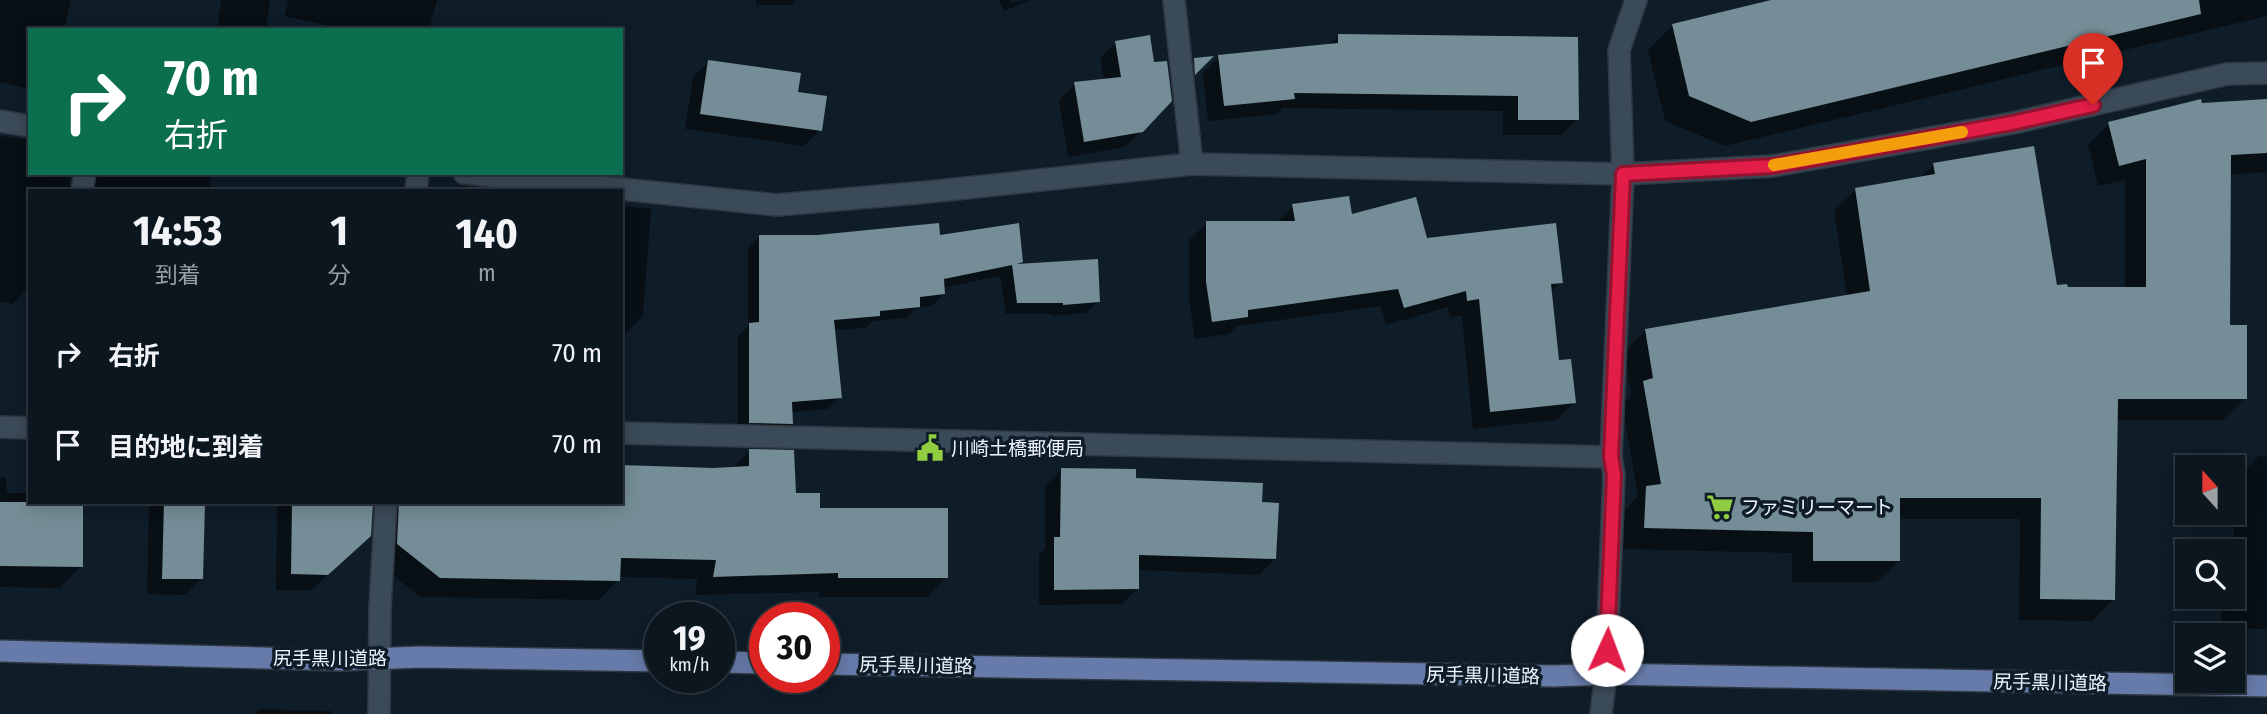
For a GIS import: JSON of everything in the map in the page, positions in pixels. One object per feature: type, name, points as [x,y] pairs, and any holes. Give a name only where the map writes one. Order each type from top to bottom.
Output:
[{"type":"main road","name":"尻手黒川道路","points":[[0,652],[341,660],[379,658],[644,661]]},
{"type":"main road","name":"尻手黒川道路","points":[[840,664],[2267,686]]},
{"type":"street","points":[[1174,0],[1192,164]]},
{"type":"street","points":[[1601,714],[1606,674],[1614,475],[1611,457],[1623,174],[1619,50],[1636,0]]},
{"type":"street","points":[[623,189],[777,205],[1192,164],[1623,174],[1773,166],[2012,123],[2227,74],[2267,73]]},
{"type":"street","points":[[0,121],[28,126]]},
{"type":"street","points":[[484,175],[620,189]]},
{"type":"street","points":[[0,427],[28,428]]},
{"type":"street","points":[[623,433],[1611,457]]},
{"type":"street","points":[[379,714],[386,504]]},
{"type":"building","points":[[1771,0],[2199,0],[2201,14],[1751,122],[1689,96],[1672,24]]},
{"type":"building","points":[[1338,34],[1578,37],[1579,120],[1518,120],[1518,96],[1294,93],[1295,99],[1224,106],[1218,55],[1338,43]]},
{"type":"building","points":[[1150,35],[1154,62],[1167,61],[1172,101],[1143,132],[1084,142],[1074,82],[1121,77],[1115,41]]},
{"type":"building","points":[[1214,56],[1195,75],[1194,58]]},
{"type":"building","points":[[708,60],[801,73],[798,92],[827,96],[822,131],[700,114]]},
{"type":"building","points":[[2201,99],[2202,103],[2267,99],[2267,153],[2231,155],[2230,325],[2247,325],[2247,399],[2118,399],[2115,600],[2040,599],[2041,498],[1900,498],[1900,561],[1813,561],[1813,532],[1644,528],[1646,486],[1661,484],[1643,381],[1653,378],[1645,329],[1870,291],[1855,188],[1935,174],[1933,163],[2034,146],[2057,285],[2146,287],[2146,159],[2119,166],[2108,122]]},
{"type":"building","points":[[1349,196],[1352,214],[1416,197],[1427,238],[1556,223],[1563,283],[1551,284],[1559,360],[1571,359],[1576,403],[1490,412],[1479,299],[1467,301],[1466,291],[1404,308],[1398,289],[1248,310],[1248,317],[1212,322],[1206,282],[1206,221],[1295,221],[1292,204]]},
{"type":"building","points":[[939,223],[940,235],[1019,223],[1023,262],[1017,264],[1098,259],[1100,302],[1063,305],[1017,303],[1012,265],[944,279],[945,294],[920,297],[920,307],[880,311],[880,316],[834,320],[842,398],[792,402],[793,424],[749,423],[749,323],[759,322],[759,235],[817,235]]},
{"type":"building","points":[[749,449],[794,450],[796,493],[820,493],[820,508],[948,508],[948,578],[838,578],[838,573],[713,577],[716,560],[621,558],[620,581],[440,578],[397,544],[399,504],[623,504],[623,465],[713,468],[749,466]]},
{"type":"building","points":[[1061,468],[1136,469],[1136,478],[1263,483],[1262,502],[1279,503],[1276,559],[1139,555],[1139,589],[1054,590],[1054,537],[1060,537]]},
{"type":"building","points":[[0,502],[83,504],[83,567],[0,566]]},
{"type":"building","points":[[164,504],[205,504],[203,579],[162,579]]},
{"type":"building","points":[[292,504],[373,504],[371,536],[328,575],[291,574]]},
{"type":"slow traffic","points":[[1774,165],[1962,132]]},
{"type":"place","name":"川崎土橋郵便局","points":[[930,448]]},
{"type":"place","name":"ファミリーマート","points":[[1720,507]]},
{"type":"route","points":[[1607,650],[1614,475],[1611,457],[1623,174],[1773,166],[2012,123],[2093,105]]}]
